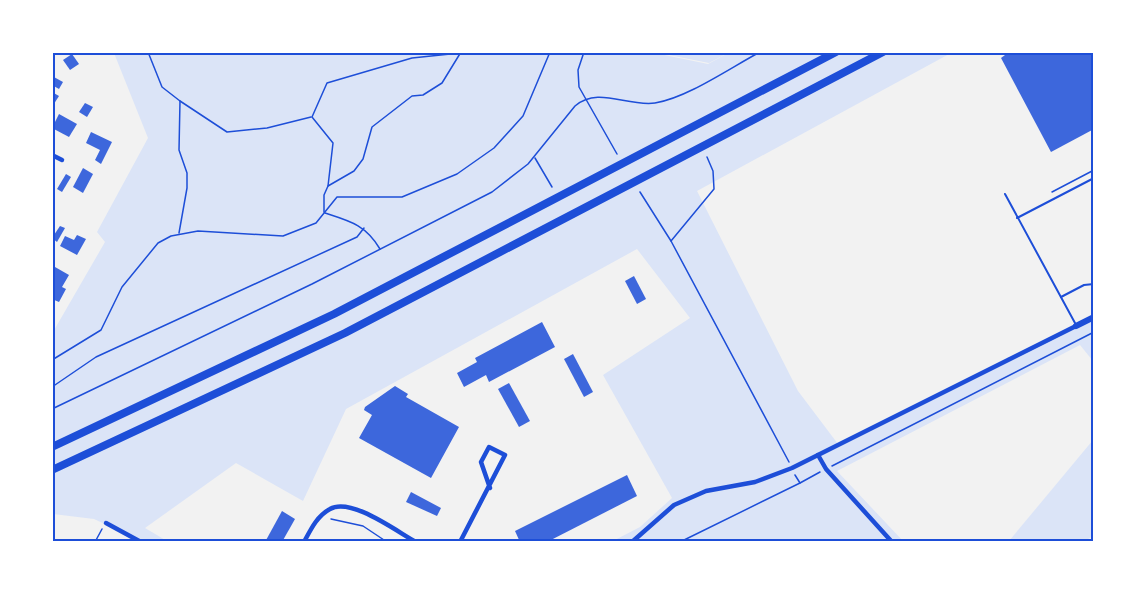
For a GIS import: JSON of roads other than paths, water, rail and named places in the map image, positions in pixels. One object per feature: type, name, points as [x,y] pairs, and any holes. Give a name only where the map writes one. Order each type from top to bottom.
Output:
[{"type":"highway","points":[[52,447],[334,314],[836,52]]},
{"type":"highway","points":[[52,470],[345,333],[883,52]]},
{"type":"street","points":[[52,155],[62,160]]},
{"type":"street","points":[[632,542],[674,505],[706,491],[755,482],[792,468],[1094,317]]},
{"type":"street","points":[[460,542],[490,488],[506,455],[489,447],[481,462],[490,488]]},
{"type":"street","points":[[818,455],[826,470],[892,542]]},
{"type":"street","points":[[304,542],[316,520],[325,512],[342,505],[356,508],[416,542]]},
{"type":"street","points":[[106,523],[141,542]]},
{"type":"lane","points":[[1017,218],[1094,178]]},
{"type":"lane","points":[[1005,194],[1076,326]]},
{"type":"lane","points":[[1061,297],[1084,285],[1094,284]]}]
